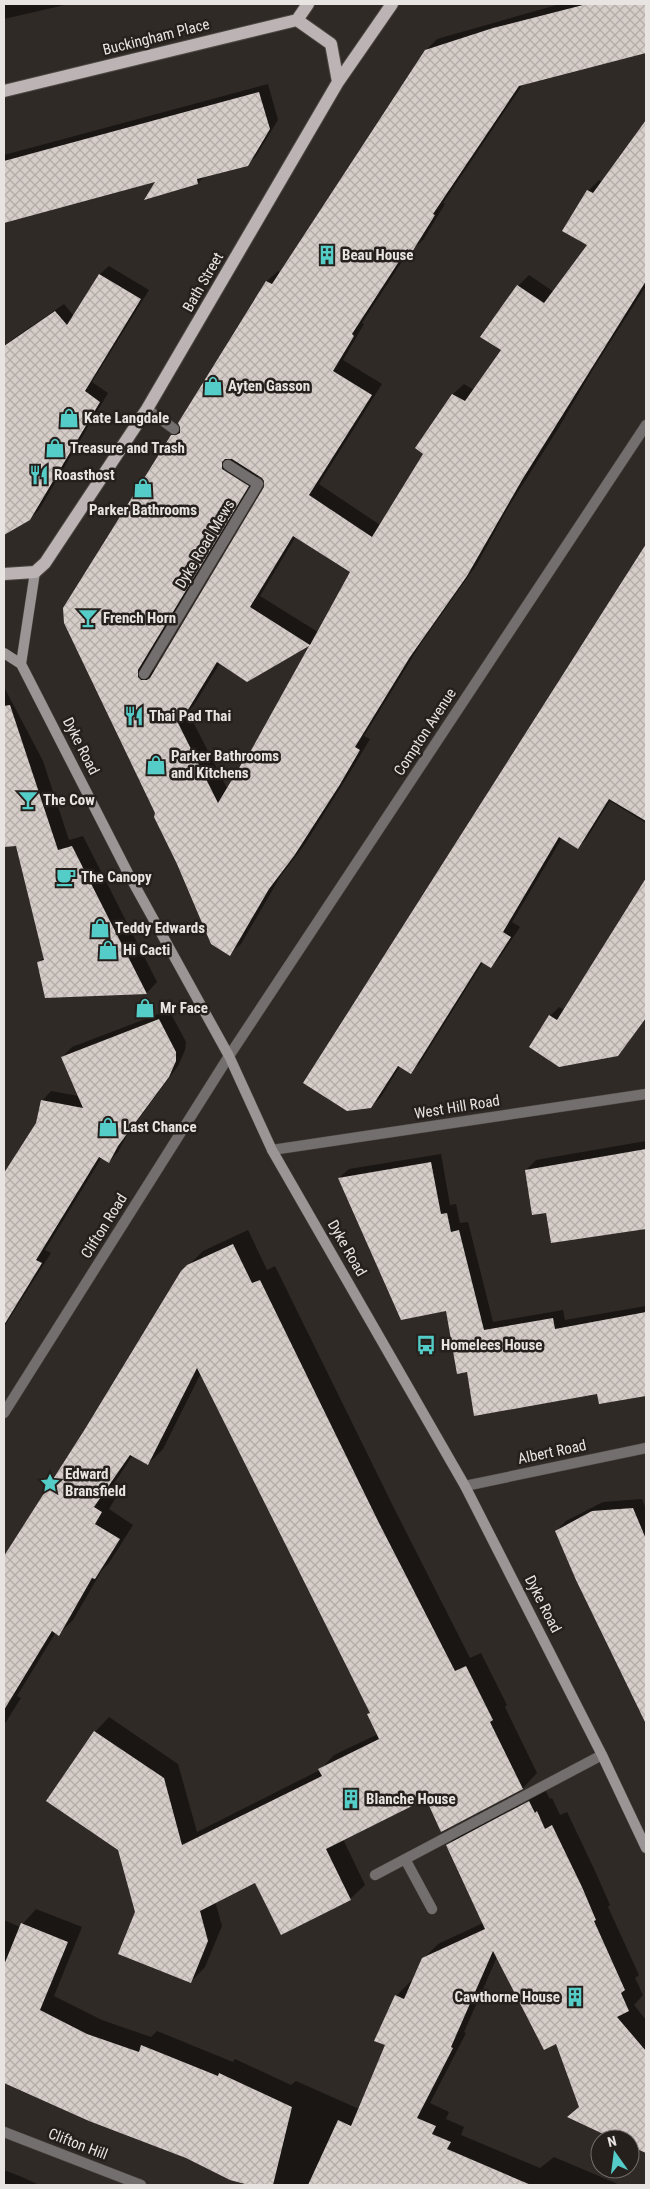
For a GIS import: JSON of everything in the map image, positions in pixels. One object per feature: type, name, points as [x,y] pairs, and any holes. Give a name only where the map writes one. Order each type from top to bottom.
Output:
[{"type":"main road","points":[[308,4],[297,20],[330,44],[338,82]]},
{"type":"main road","name":"Bath Street","points":[[35,572],[45,563],[147,409],[338,82],[392,4]]},
{"type":"main road","name":"Buckingham Place","points":[[4,91],[297,20]]},
{"type":"main road","points":[[4,574],[35,572],[21,664],[4,653]]},
{"type":"main road","name":"Dyke Road","points":[[21,664],[128,874],[229,1056],[272,1150],[465,1486],[602,1755],[646,1848]]},
{"type":"street","points":[[147,409],[174,429]]},
{"type":"street","name":"Compton Avenue","points":[[229,1056],[646,425]]},
{"type":"street","name":"Dyke Road Mews","points":[[144,674],[258,484],[228,465]]},
{"type":"street","name":"Clifton Road","points":[[4,1413],[229,1056]]},
{"type":"street","name":"West Hill Road","points":[[272,1150],[646,1094]]},
{"type":"street","name":"Albert Road","points":[[465,1486],[646,1448]]},
{"type":"street","points":[[375,1875],[602,1755]]},
{"type":"street","points":[[405,1859],[432,1909]]},
{"type":"street","name":"Clifton Hill","points":[[4,2132],[141,2185]]},
{"type":"building","points":[[587,4],[646,4],[646,53],[519,86],[433,214],[435,215],[412,252],[407,249],[352,334],[354,336],[333,371],[372,395],[309,495],[372,537],[423,454],[415,448],[452,394],[465,401],[501,350],[480,337],[517,285],[544,303],[587,245],[562,231],[587,190],[593,193],[646,120],[646,281],[522,480],[467,576],[410,657],[355,747],[360,750],[339,786],[294,856],[269,889],[230,956],[211,944],[177,864],[154,817],[155,813],[64,623],[63,608],[171,435],[180,433],[178,423],[266,281],[272,284],[425,50],[493,28]],"holes":[[[225,459],[232,459],[262,478],[264,487],[150,678],[141,680],[138,677],[138,670],[249,486],[222,469],[222,462]],[[293,536],[350,572],[310,645],[250,607]],[[309,646],[249,754],[218,803],[177,721],[183,718],[217,662],[247,682]]]},
{"type":"building","points":[[259,92],[270,129],[248,166],[197,179],[198,184],[144,200],[155,182],[4,223],[4,161]]},
{"type":"building","points":[[99,274],[141,299],[85,391],[100,402],[30,520],[4,535],[4,346],[55,311],[67,325]]},
{"type":"building","points":[[646,544],[646,821],[609,799],[578,849],[559,837],[503,932],[511,937],[491,968],[481,962],[411,1074],[398,1066],[371,1108],[347,1111],[303,1083]]},
{"type":"building","points":[[10,705],[58,850],[72,846],[147,994],[45,998],[37,962],[44,960],[16,846],[4,847],[4,706]]},
{"type":"building","points":[[646,878],[646,1018],[618,1056],[559,1067],[529,1047],[549,1015],[557,1020]]},
{"type":"building","points":[[159,1019],[176,1052],[176,1061],[169,1077],[118,1146],[109,1163],[99,1157],[36,1260],[42,1263],[4,1325],[4,1173],[36,1123],[41,1100],[83,1108],[61,1057]]},
{"type":"building","points":[[646,1149],[646,1229],[551,1243],[546,1213],[532,1215],[525,1170]]},
{"type":"building","points":[[431,1162],[441,1214],[447,1213],[451,1232],[459,1230],[484,1330],[553,1318],[555,1329],[646,1312],[646,1396],[599,1404],[597,1394],[474,1416],[467,1372],[457,1374],[446,1311],[401,1320],[338,1178]]},
{"type":"building","points":[[233,1244],[252,1283],[260,1280],[379,1523],[455,1671],[466,1666],[493,1720],[490,1722],[523,1789],[441,1832],[426,1799],[326,1849],[351,1900],[281,1935],[255,1883],[200,1911],[208,1941],[191,1983],[118,1954],[135,1912],[118,1850],[46,1801],[94,1731],[164,1778],[182,1845],[322,1776],[318,1769],[379,1739],[367,1714],[370,1713],[197,1368],[148,1465],[130,1455],[94,1507],[102,1512],[95,1524],[120,1539],[95,1579],[92,1578],[59,1636],[52,1631],[4,1710],[4,1556],[85,1429],[181,1271],[187,1265]]},
{"type":"building","points":[[633,1508],[646,1539],[646,1724],[576,1580],[555,1531],[592,1511]]},
{"type":"building","name":"Cawthorne House","points":[[529,1801],[535,1813],[537,1811],[545,1829],[552,1825],[582,1887],[596,1920],[594,1921],[625,1990],[621,1993],[629,2011],[617,2017],[646,2051],[646,2153],[640,2150],[640,2129],[593,2129],[567,2117],[579,2107],[556,2044],[544,2050],[493,1951],[451,2047],[453,2048],[417,2118],[436,2126],[432,2134],[451,2142],[447,2149],[531,2185],[308,2185],[338,2120],[351,2126],[385,2045],[374,2041],[395,1995],[404,1999],[422,1958],[485,1929],[446,1845]]},
{"type":"building","points":[[21,1923],[68,1942],[40,2010],[87,2034],[139,2052],[141,2045],[218,2076],[219,2073],[292,2107],[273,2185],[249,2185],[230,2180],[186,2158],[89,2121],[4,2083],[4,1965]]},
{"type":"place","name":"Beau House","points":[[327,255]]},
{"type":"place","name":"Ayten Gasson","points":[[213,386]]},
{"type":"place","name":"Kate Langdale","points":[[69,418]]},
{"type":"place","name":"Treasure and Trash","points":[[55,448]]},
{"type":"place","name":"Roasthost","points":[[39,475]]},
{"type":"place","name":"Parker Bathrooms","points":[[143,488]]},
{"type":"place","name":"French Horn","points":[[88,618]]},
{"type":"place","name":"Thai Pad Thai","points":[[134,716]]},
{"type":"place","name":"Parker Bathrooms and Kitchens","points":[[156,765]]},
{"type":"place","name":"The Cow","points":[[28,800]]},
{"type":"place","name":"The Canopy","points":[[66,877]]},
{"type":"place","name":"Teddy Edwards","points":[[100,928]]},
{"type":"place","name":"Hi Cacti","points":[[108,950]]},
{"type":"place","name":"Mr Face","points":[[145,1008]]},
{"type":"place","name":"Last Chance","points":[[108,1127]]},
{"type":"place","name":"Homelees House","points":[[426,1345]]},
{"type":"place","name":"Edward Bransfield","points":[[50,1483]]},
{"type":"place","name":"Blanche House","points":[[351,1799]]},
{"type":"place","name":"Cawthorne House","points":[[575,1997]]}]
